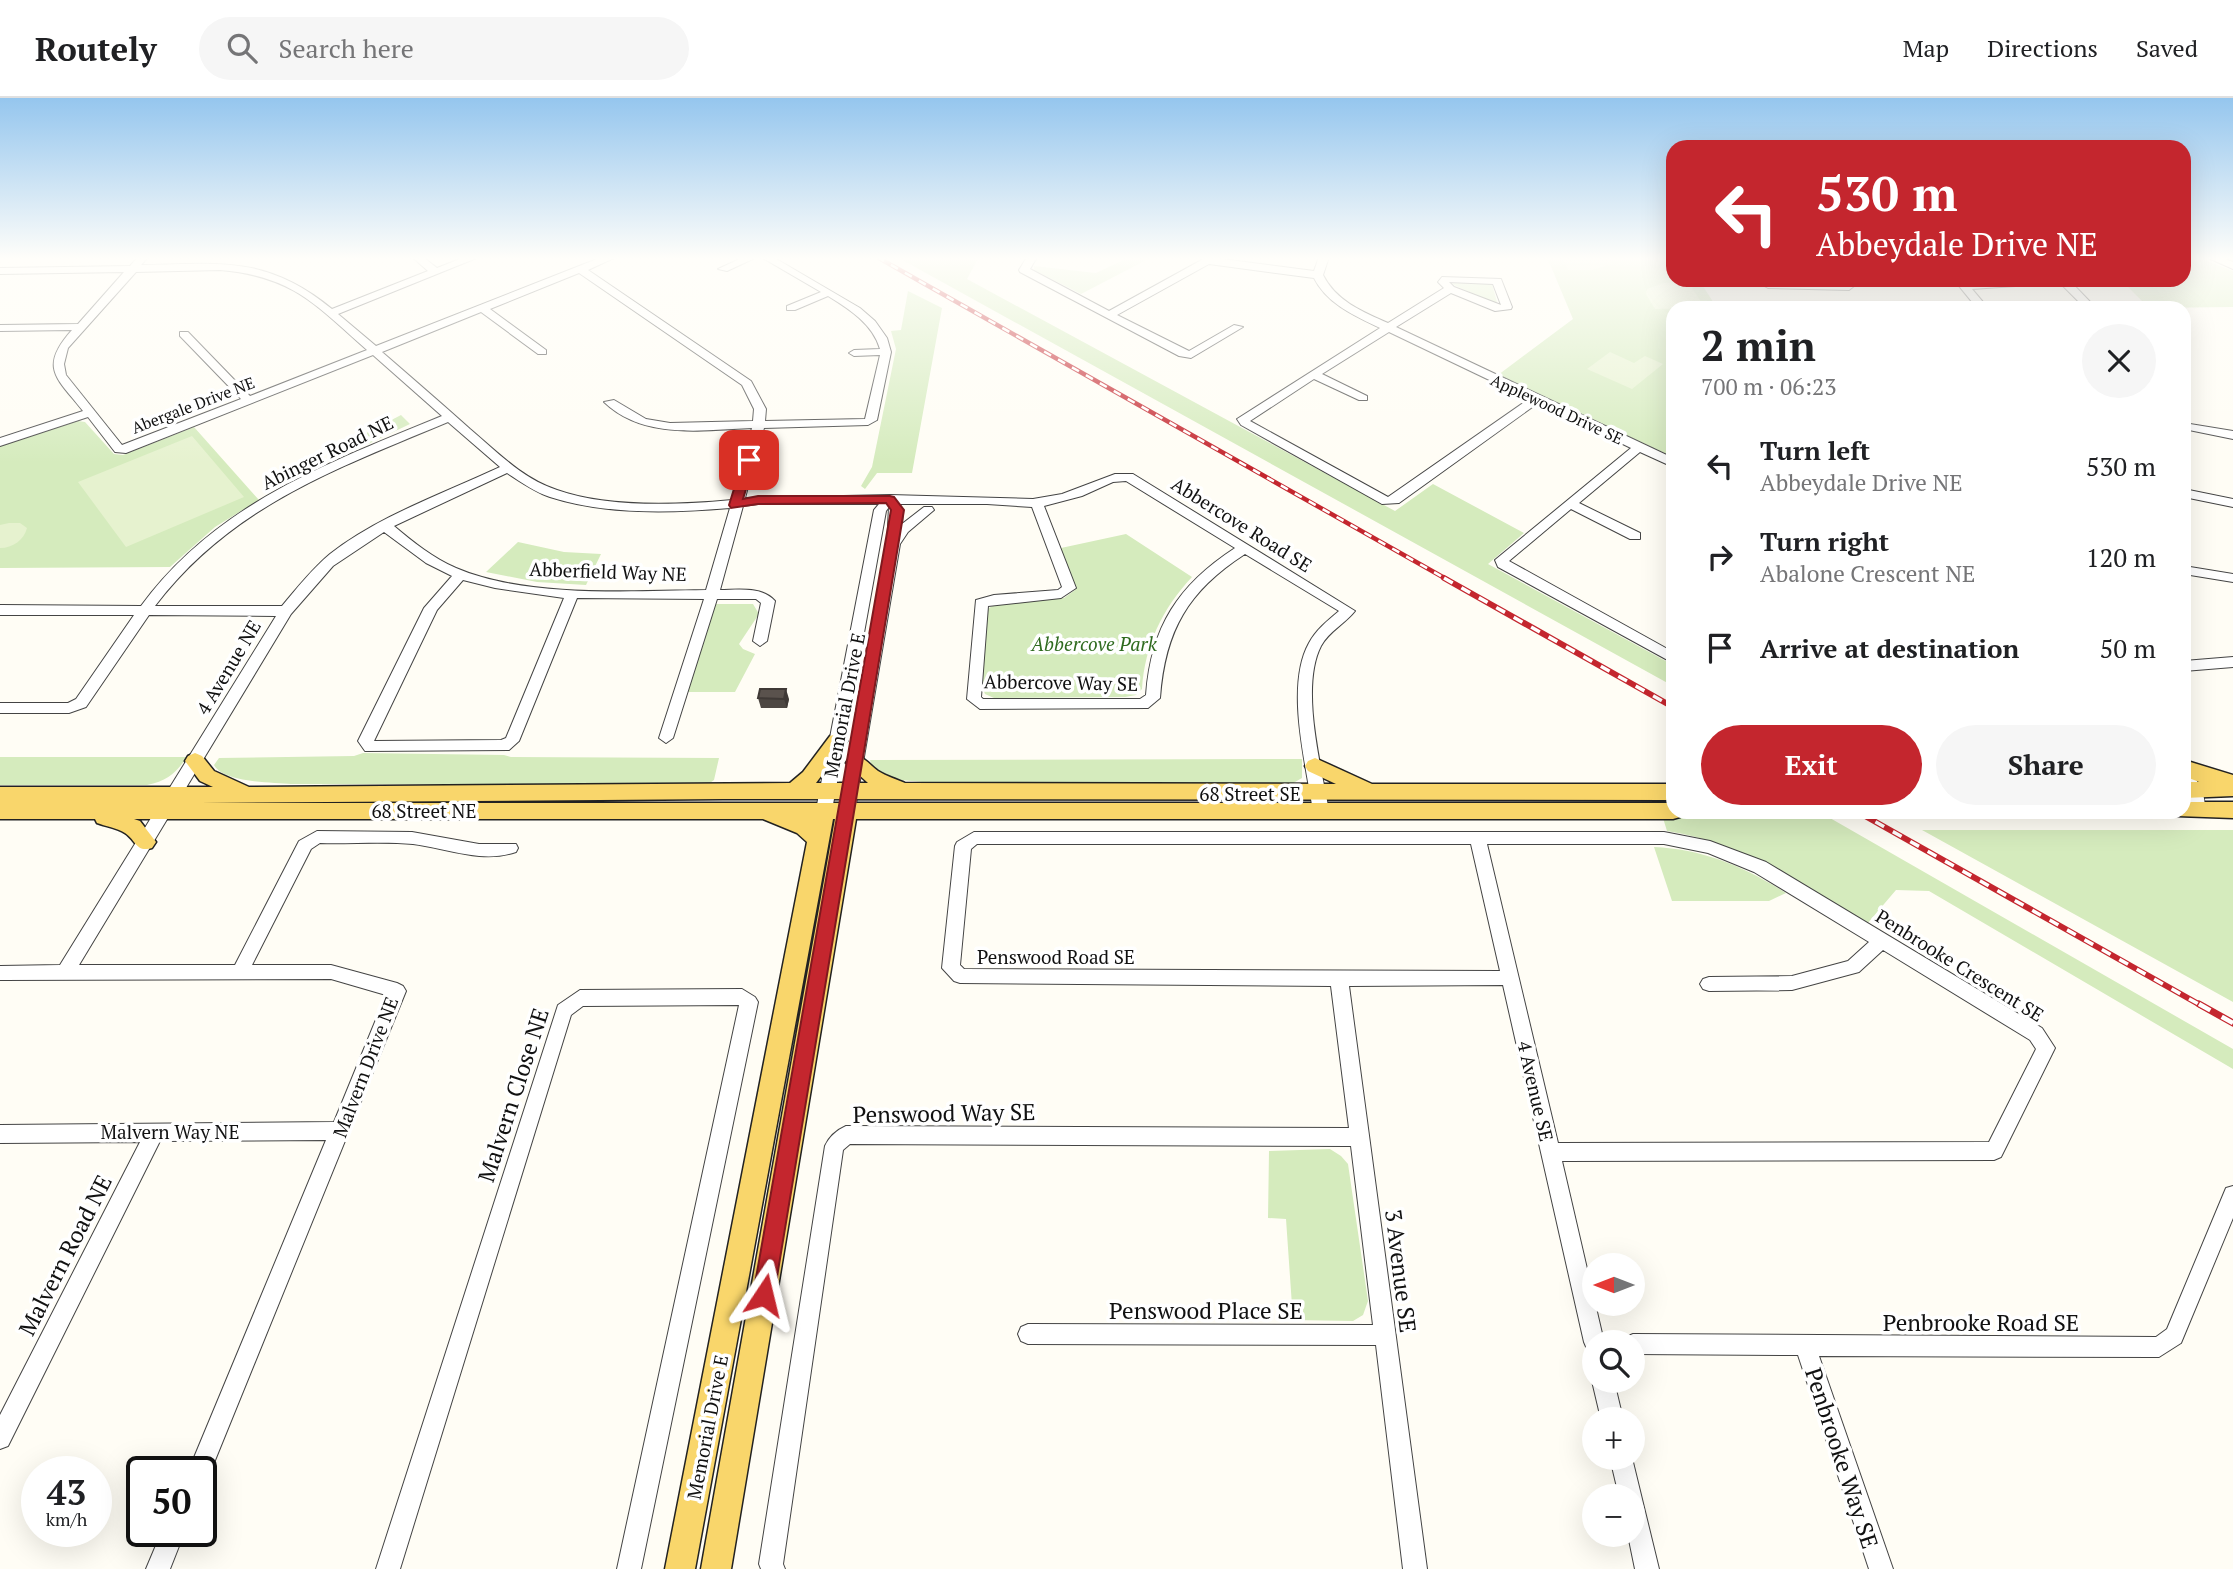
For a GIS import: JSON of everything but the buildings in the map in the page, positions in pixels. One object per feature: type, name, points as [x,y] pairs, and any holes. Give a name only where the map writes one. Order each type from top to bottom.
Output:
[{"type":"main road","points":[[793,792],[810,777],[837,741]]},
{"type":"main road","points":[[195,761],[207,776],[223,785],[256,796]]},
{"type":"main road","points":[[856,762],[871,776],[905,793]]},
{"type":"main road","points":[[1315,766],[1376,792]]},
{"type":"main road","points":[[2191,770],[2233,783]]},
{"type":"main road","points":[[2191,795],[2233,790]]},
{"type":"main road","name":"68 Street NE","points":[[0,811],[89,811],[256,796],[793,792],[826,801]]},
{"type":"main road","name":"68 Street SE","points":[[849,801],[885,811],[1319,802],[1376,792],[1666,792]]},
{"type":"main road","name":"68 Street SE","points":[[849,801],[905,793],[1666,811]]},
{"type":"main road","name":"68 Street NE","points":[[0,796],[169,804],[756,809],[849,801]]},
{"type":"main road","points":[[2191,796],[2233,810]]},
{"type":"main road","name":"Memorial Drive E","points":[[680,1569],[826,801]]},
{"type":"main road","name":"Memorial Drive E","points":[[716,1569],[849,801]]},
{"type":"main road","points":[[756,809],[789,819],[819,840]]},
{"type":"main road","points":[[89,811],[133,827],[145,842]]},
{"type":"main road","points":[[839,857],[856,830],[885,811]]},
{"type":"street","points":[[345,326],[508,468],[533,484],[583,501],[616,504],[735,505],[752,509],[889,506],[987,500],[1009,504],[1037,504]]},
{"type":"street","name":"Abergale Drive NE","points":[[79,327],[63,347],[58,365],[61,375],[119,449],[126,449],[437,326]]},
{"type":"street","points":[[506,326],[542,352]]},
{"type":"street","points":[[663,326],[747,383],[760,409],[760,425]]},
{"type":"street","points":[[610,402],[643,422],[670,427],[868,422],[873,418],[887,352],[874,326]]},
{"type":"street","points":[[1132,326],[1183,354],[1191,355],[1238,327]]},
{"type":"street","name":"Applewood Drive SE","points":[[1385,326],[1666,460]]},
{"type":"street","points":[[1394,326],[1243,419],[1245,424],[1386,500],[1395,500],[1536,399]]},
{"type":"street","points":[[0,328],[79,327]]},
{"type":"street","points":[[184,334],[248,400]]},
{"type":"street","points":[[854,353],[887,352]]},
{"type":"street","points":[[1315,374],[1363,398]]},
{"type":"street","points":[[0,442],[89,413]]},
{"type":"street","name":"Abinger Road NE","points":[[0,708],[69,708],[81,703],[175,572],[215,536],[242,516],[318,474],[450,417]]},
{"type":"street","name":"Abberfield Way NE","points":[[385,526],[418,554],[460,575],[508,586],[573,593],[712,594],[735,505],[760,425]]},
{"type":"street","points":[[2191,427],[2233,435]]},
{"type":"street","points":[[1639,447],[1502,559],[1503,564],[1666,654]]},
{"type":"street","name":"4 Avenue NE","points":[[65,972],[286,611],[319,571],[344,550],[385,526],[508,468]]},
{"type":"street","name":"Abbercove Road SE","points":[[1037,504],[1079,492],[1114,475],[1129,477],[1348,611],[1327,628],[1314,646],[1309,661],[1305,683],[1315,766]]},
{"type":"street","points":[[2191,494],[2233,503]]},
{"type":"street","points":[[889,506],[928,510],[986,509],[1009,504]]},
{"type":"street","name":"Abbercove Way SE","points":[[1037,504],[1069,588],[1061,594],[994,599],[981,603],[974,699],[980,704],[1143,704],[1153,698],[1153,667],[1164,631],[1183,600],[1220,562],[1244,548]]},
{"type":"street","points":[[1571,504],[1635,536]]},
{"type":"street","name":"Memorial Drive E","points":[[849,801],[893,545],[889,506]]},
{"type":"street","name":"Memorial Drive E","points":[[826,801],[889,506]]},
{"type":"street","points":[[893,545],[903,529],[928,510]]},
{"type":"street","points":[[2191,571],[2233,578]]},
{"type":"street","points":[[460,575],[431,608],[365,741],[370,747],[504,746],[512,741],[573,593]]},
{"type":"street","points":[[666,738],[712,594],[760,595],[768,601],[760,641]]},
{"type":"street","points":[[0,610],[286,611]]},
{"type":"street","points":[[2191,665],[2233,662]]},
{"type":"street","points":[[1315,766],[1319,802]]},
{"type":"street","points":[[240,972],[305,845],[317,837],[412,838],[479,850],[510,849]]},
{"type":"street","name":"Penswood Road SE","points":[[1478,839],[974,838],[963,846],[951,968],[960,976],[1510,978]]},
{"type":"street","name":"Penbrooke Crescent SE","points":[[1478,839],[1664,838],[1710,847],[1760,867],[2036,1034],[2046,1048],[1994,1151],[1550,1152]]},
{"type":"street","name":"4 Avenue SE","points":[[1478,839],[1591,1330]]},
{"type":"street","points":[[1709,984],[1792,983],[1853,967],[1881,941]]},
{"type":"street","name":"Malvern Drive NE","points":[[0,973],[331,972],[397,991],[206,1456]]},
{"type":"street","name":"3 Avenue SE","points":[[1339,979],[1415,1569]]},
{"type":"street","name":"Malvern Close NE","points":[[388,1569],[564,1010],[580,998],[742,997],[749,1002],[629,1569]]},
{"type":"street","name":"Malvern Road NE","points":[[0,1438],[155,1131]]},
{"type":"street","name":"Malvern Way NE","points":[[0,1134],[340,1131]]},
{"type":"street","name":"Penswood Way SE","points":[[773,1569],[771,1564],[834,1146],[846,1135],[1359,1137]]},
{"type":"street","name":"Penbrooke Road SE","points":[[1645,1344],[2159,1346],[2174,1336],[2233,1195]]},
{"type":"street","name":"Penswood Place SE","points":[[1028,1334],[1385,1335]]},
{"type":"street","name":"Penbrooke Way SE","points":[[1805,1346],[1881,1569]]},
{"type":"street","points":[[158,1569],[167,1547]]},
{"type":"street","points":[[1642,1547],[1647,1569]]},
{"type":"green space","points":[[902,326],[939,326],[912,473],[877,473],[865,489],[861,486],[872,467],[896,349],[891,331],[901,330]]},
{"type":"green space","points":[[1021,326],[1053,326],[1395,511],[1433,484],[1524,533],[1488,564],[1666,661],[1666,682]]},
{"type":"green space","points":[[1564,326],[1666,326],[1666,454],[1498,375]]},
{"type":"green space","points":[[1610,352],[1634,363],[1645,356],[1663,364],[1632,389],[1587,369]]},
{"type":"green space","points":[[401,415],[410,424],[366,445],[357,438]]},
{"type":"green space","points":[[78,421],[85,422],[114,454],[123,455],[194,427],[259,500],[215,527],[170,567],[0,568],[0,446]]},
{"type":"green space","points":[[192,436],[244,497],[126,547],[78,482]]},
{"type":"green space","points":[[20,523],[27,528],[26,532],[21,540],[13,545],[0,548],[0,525]]},
{"type":"green space","name":"Abbercove Park","points":[[1126,534],[1192,577],[1172,602],[1157,628],[1147,657],[1142,689],[1136,695],[1125,697],[994,698],[985,694],[982,687],[987,610],[1011,601],[1064,598],[1075,590],[1061,548]]},
{"type":"green space","points":[[518,542],[564,552],[601,554],[586,585],[537,582],[486,572]]},
{"type":"green space","points":[[715,604],[753,604],[759,614],[739,644],[743,649],[755,654],[735,692],[688,692]]},
{"type":"green space","points":[[363,753],[719,758],[714,780],[707,785],[291,784],[237,778],[219,771],[214,765],[219,758],[354,756]]},
{"type":"green space","points":[[0,757],[187,757],[170,776],[147,785],[0,785]]},
{"type":"green space","points":[[1302,759],[1302,778],[1288,786],[943,784],[901,780],[881,774],[872,767],[870,760]]},
{"type":"green space","points":[[1663,818],[1832,819],[2233,1049],[2233,1069],[1929,891],[1896,890],[1867,924],[1795,880],[1746,855],[1695,837],[1667,831]]},
{"type":"green space","points":[[1922,830],[2233,830],[2233,1002]]},
{"type":"green space","points":[[1654,847],[1690,851],[1723,861],[1786,893],[1769,901],[1672,901]]},
{"type":"green space","points":[[1330,1149],[1348,1164],[1368,1301],[1363,1315],[1353,1321],[1293,1320],[1286,1219],[1268,1218],[1269,1151]]},
{"type":"railway","points":[[998,326],[1448,580]]},
{"type":"railway","points":[[1444,578],[1666,703]]},
{"type":"railway","points":[[1870,819],[2202,1006]]},
{"type":"railway","points":[[2199,1004],[2233,1023]]},
{"type":"route","points":[[749,460],[735,505],[758,500],[890,499],[897,510],[764,1295]]}]
